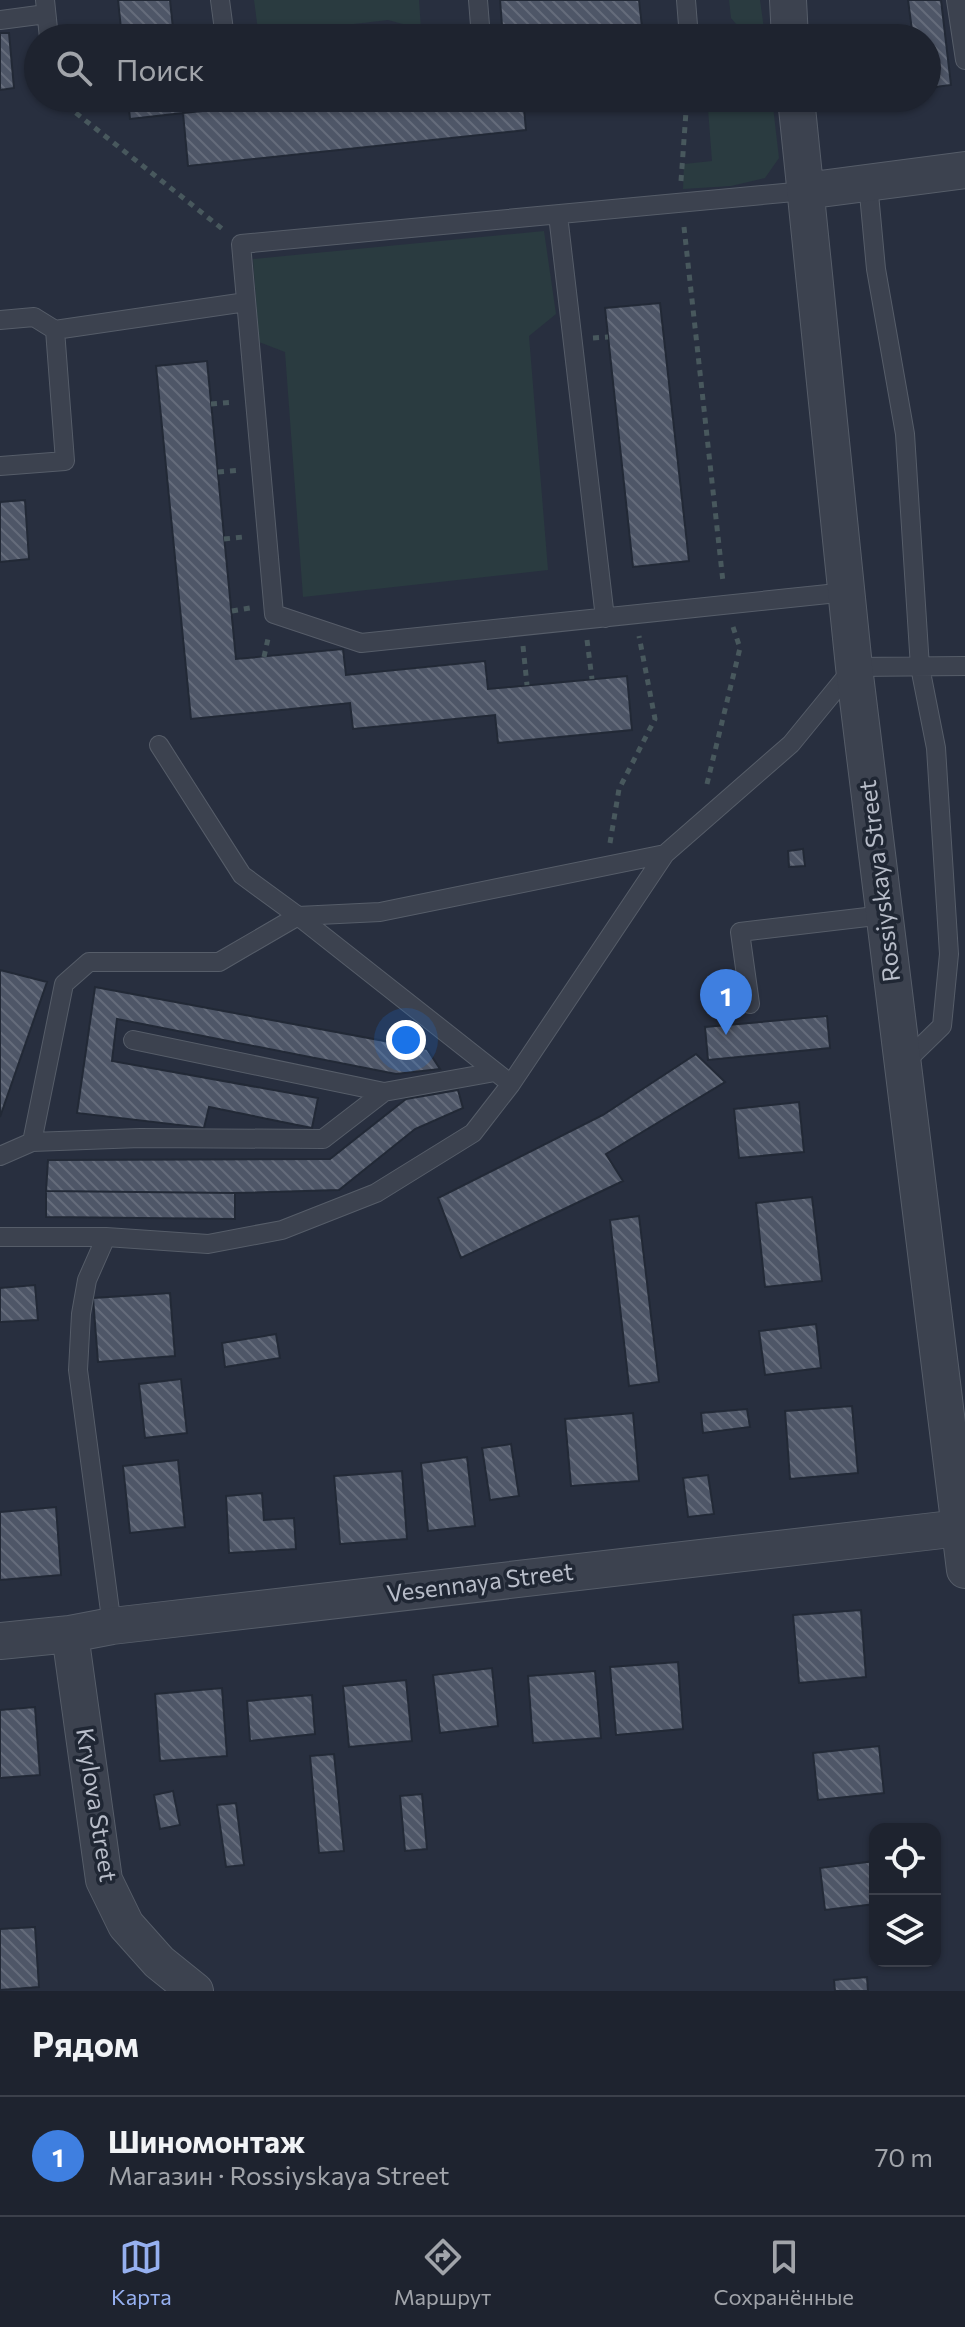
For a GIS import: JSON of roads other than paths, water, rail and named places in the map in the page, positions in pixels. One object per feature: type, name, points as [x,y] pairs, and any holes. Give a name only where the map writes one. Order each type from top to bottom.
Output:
[{"type":"street","points":[[788,0],[789,24]]},
{"type":"street","name":"Rossiyskaya Street","points":[[797,112],[854,667],[965,1570]]},
{"type":"street","points":[[805,191],[965,170]]},
{"type":"street","name":"Vesennaya Street","points":[[0,1641],[960,1528]]},
{"type":"street","name":"Krylova Street","points":[[70,1634],[104,1880],[126,1925],[159,1962],[195,1991]]},
{"type":"lane","points":[[220,0],[223,24]]},
{"type":"lane","points":[[478,0],[480,24]]},
{"type":"lane","points":[[686,0],[688,24]]},
{"type":"lane","points":[[956,0],[965,60]]},
{"type":"lane","points":[[0,20],[46,7]]},
{"type":"lane","points":[[868,183],[876,269],[905,434],[920,667],[936,748],[949,954],[942,1026],[902,1065]]},
{"type":"lane","points":[[805,191],[241,244],[274,614],[361,643],[847,592]]},
{"type":"lane","points":[[558,215],[605,618]]},
{"type":"lane","points":[[0,320],[34,317],[55,330],[246,302]]},
{"type":"lane","points":[[0,466],[65,461],[55,330]]},
{"type":"lane","points":[[0,1237],[106,1237],[208,1244],[282,1230],[376,1193],[473,1133],[511,1084],[665,854],[791,744],[854,667],[965,666]]},
{"type":"lane","points":[[159,745],[242,875],[511,1084]]},
{"type":"lane","points":[[32,1142],[64,984],[89,962],[219,962],[298,916],[380,912],[665,854]]},
{"type":"lane","points":[[750,1004],[740,932],[884,915]]},
{"type":"lane","points":[[133,1040],[384,1092],[495,1072]]},
{"type":"lane","points":[[0,1156],[32,1142],[140,1138],[323,1139],[384,1092]]},
{"type":"lane","points":[[106,1237],[87,1280],[81,1314],[78,1370],[112,1626]]},
{"type":"place","name":"Шиномонтаж","points":[[726,1035]]}]
